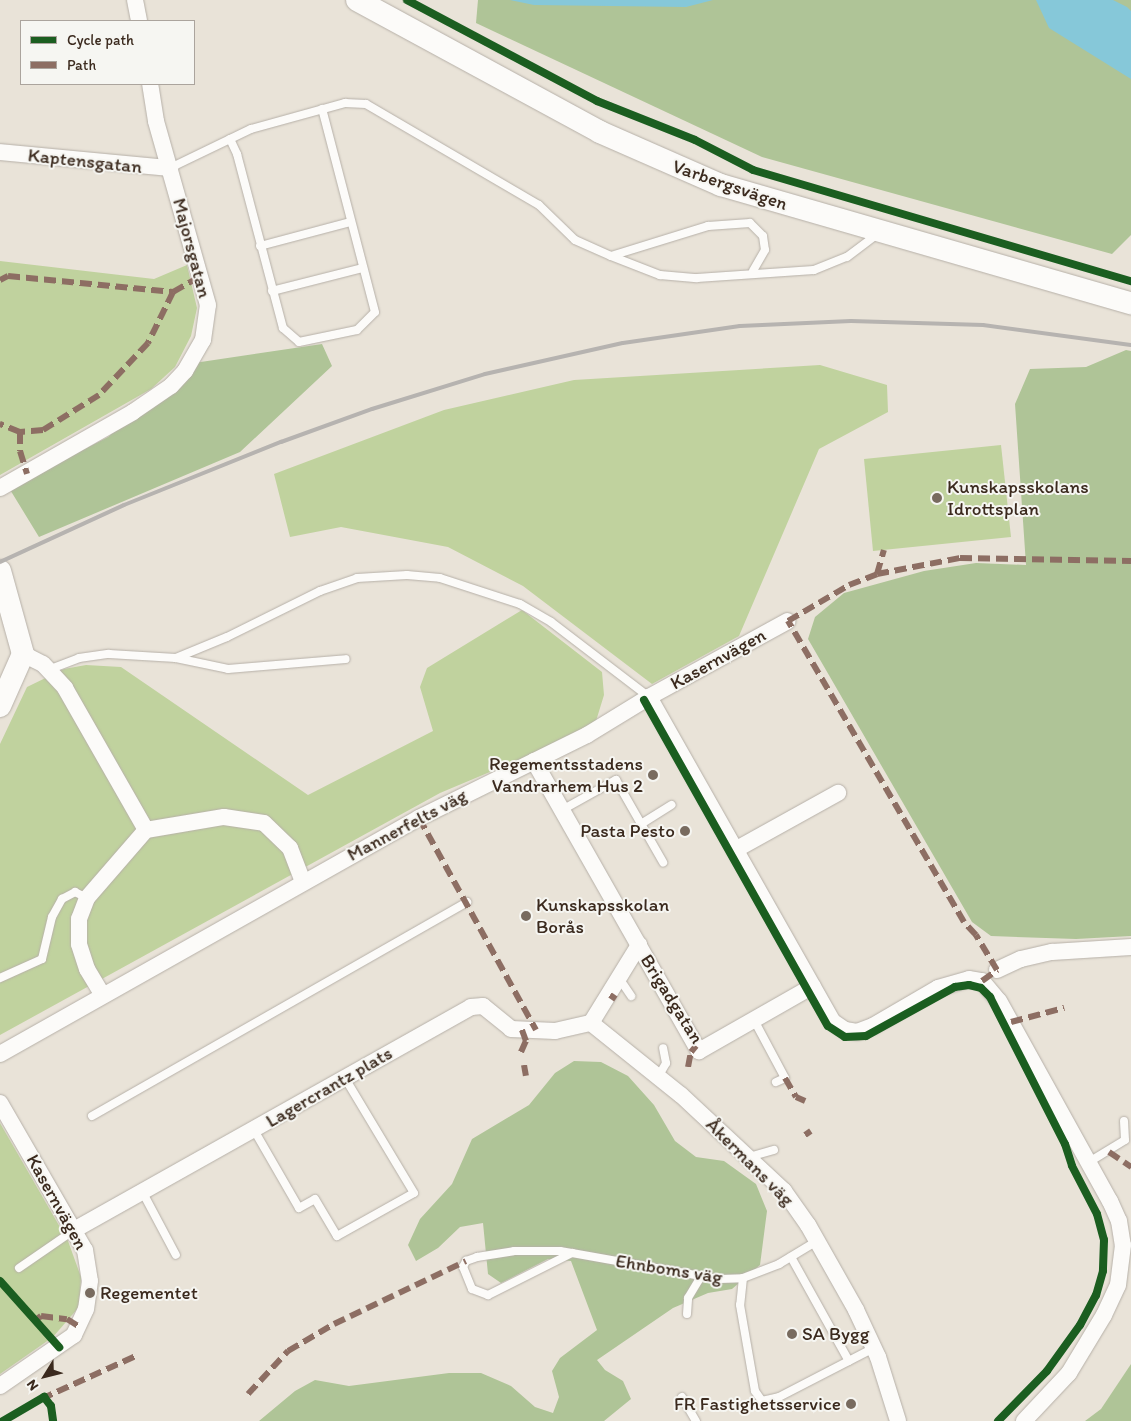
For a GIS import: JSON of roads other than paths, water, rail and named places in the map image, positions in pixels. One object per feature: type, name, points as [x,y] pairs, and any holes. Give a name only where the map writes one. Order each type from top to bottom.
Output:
[{"type":"main road","name":"Varbergsvägen","points":[[357,0],[600,132],[651,156],[721,185],[878,233],[1131,303]]},
{"type":"main road","points":[[0,571],[23,654],[0,706]]},
{"type":"street","points":[[136,0],[139,20]]},
{"type":"street","name":"Majorsgatan","points":[[0,488],[134,412],[171,386],[195,356],[203,340],[208,305],[170,168],[150,85]]},
{"type":"street","name":"Kaptensgatan","points":[[0,152],[170,168]]},
{"type":"street","name":"Kasernvägen","points":[[648,697],[788,621]]},
{"type":"street","points":[[23,654],[48,670],[65,688],[146,830]]},
{"type":"street","points":[[648,697],[832,1021],[845,1030],[858,1032],[873,1026],[938,988],[969,979],[982,981],[999,1001],[1089,1162],[1119,1221],[1123,1245],[1118,1284],[1104,1315],[1070,1373],[1024,1421]]},
{"type":"street","name":"Mannerfelts väg","points":[[102,994],[458,797],[587,736],[648,697]]},
{"type":"street","name":"Brigadgatan","points":[[534,761],[699,1051],[813,986]]},
{"type":"street","points":[[735,850],[838,793]]},
{"type":"street","points":[[0,1054],[102,994],[87,969],[79,944],[79,919],[87,898],[146,830],[224,817],[264,823],[290,848],[303,882]]},
{"type":"street","points":[[591,1023],[639,945]]},
{"type":"street","points":[[996,970],[1021,959],[1052,952],[1131,947]]},
{"type":"street","name":"Lagercrantz plats","points":[[74,1230],[144,1193],[476,1005],[487,1009],[511,1029],[555,1031],[591,1023]]},
{"type":"street","name":"Åkermans väg","points":[[591,1023],[658,1077],[749,1157],[784,1191],[817,1241],[874,1348],[898,1421]]},
{"type":"street","name":"Kasernvägen","points":[[0,1103],[85,1250],[90,1281],[90,1293],[80,1327],[59,1347],[0,1386]]},
{"type":"lane","points":[[170,168],[251,129],[345,103],[366,104],[539,205],[575,240],[660,276],[697,278],[753,271],[814,270],[847,257],[878,233]]},
{"type":"lane","points":[[230,139],[237,154],[283,328],[299,342],[357,330],[374,312],[322,109]]},
{"type":"lane","points":[[260,246],[351,222]]},
{"type":"lane","points":[[611,256],[708,226],[750,223],[762,236],[765,250],[753,271]]},
{"type":"lane","points":[[272,291],[363,268]]},
{"type":"lane","points":[[176,658],[227,637],[320,591],[357,578],[407,575],[440,578],[520,604],[551,622],[648,697]]},
{"type":"lane","points":[[48,670],[79,658],[108,654],[176,658],[228,669],[346,659]]},
{"type":"lane","points":[[562,810],[616,780],[663,862]]},
{"type":"lane","points":[[641,824],[672,805]]},
{"type":"lane","points":[[0,978],[42,959],[52,918],[62,899],[75,892],[87,898]]},
{"type":"lane","points":[[92,1116],[467,902]]},
{"type":"lane","points":[[619,978],[631,996]]},
{"type":"lane","points":[[754,1020],[785,1078],[776,1082]]},
{"type":"lane","points":[[658,1077],[666,1062],[663,1048]]},
{"type":"lane","points":[[254,1130],[299,1208],[315,1199],[337,1236],[414,1194],[345,1078]]},
{"type":"lane","points":[[1089,1162],[1128,1138],[1124,1121]]},
{"type":"lane","points":[[749,1157],[774,1150]]},
{"type":"lane","points":[[144,1193],[176,1255]]},
{"type":"lane","points":[[19,1268],[74,1230]]},
{"type":"lane","name":"Ehnboms väg","points":[[572,1253],[488,1295],[472,1289],[463,1267],[466,1261],[477,1257],[514,1251],[572,1253],[701,1276],[743,1278],[791,1257],[817,1241]]},
{"type":"lane","points":[[791,1257],[849,1361]]},
{"type":"lane","points":[[687,1314],[688,1298],[701,1276]]},
{"type":"lane","points":[[743,1278],[740,1305],[755,1391],[762,1401],[779,1397],[874,1348]]},
{"type":"lane","points":[[682,1397],[696,1421]]},
{"type":"water","points":[[510,0],[713,0],[686,7],[534,5]]},
{"type":"water","points":[[1036,0],[1113,0],[1127,7],[1131,11],[1131,79],[1049,28]]},
{"type":"railway","points":[[0,562],[124,505],[281,442],[372,409],[485,374],[623,343],[740,326],[851,321],[983,325],[1131,345]]},
{"type":"place","name":"Kunskapsskolans Idrottsplan","points":[[937,498]]},
{"type":"place","name":"Regementsstadens Vandrarhem Hus 2","points":[[653,775]]},
{"type":"place","name":"Pasta Pesto","points":[[685,831]]},
{"type":"place","name":"Kunskapsskolan Borås","points":[[526,916]]},
{"type":"place","name":"Regementet","points":[[90,1293]]},
{"type":"place","name":"SA Bygg","points":[[792,1334]]},
{"type":"place","name":"FR Fastighetsservice","points":[[851,1404]]}]
